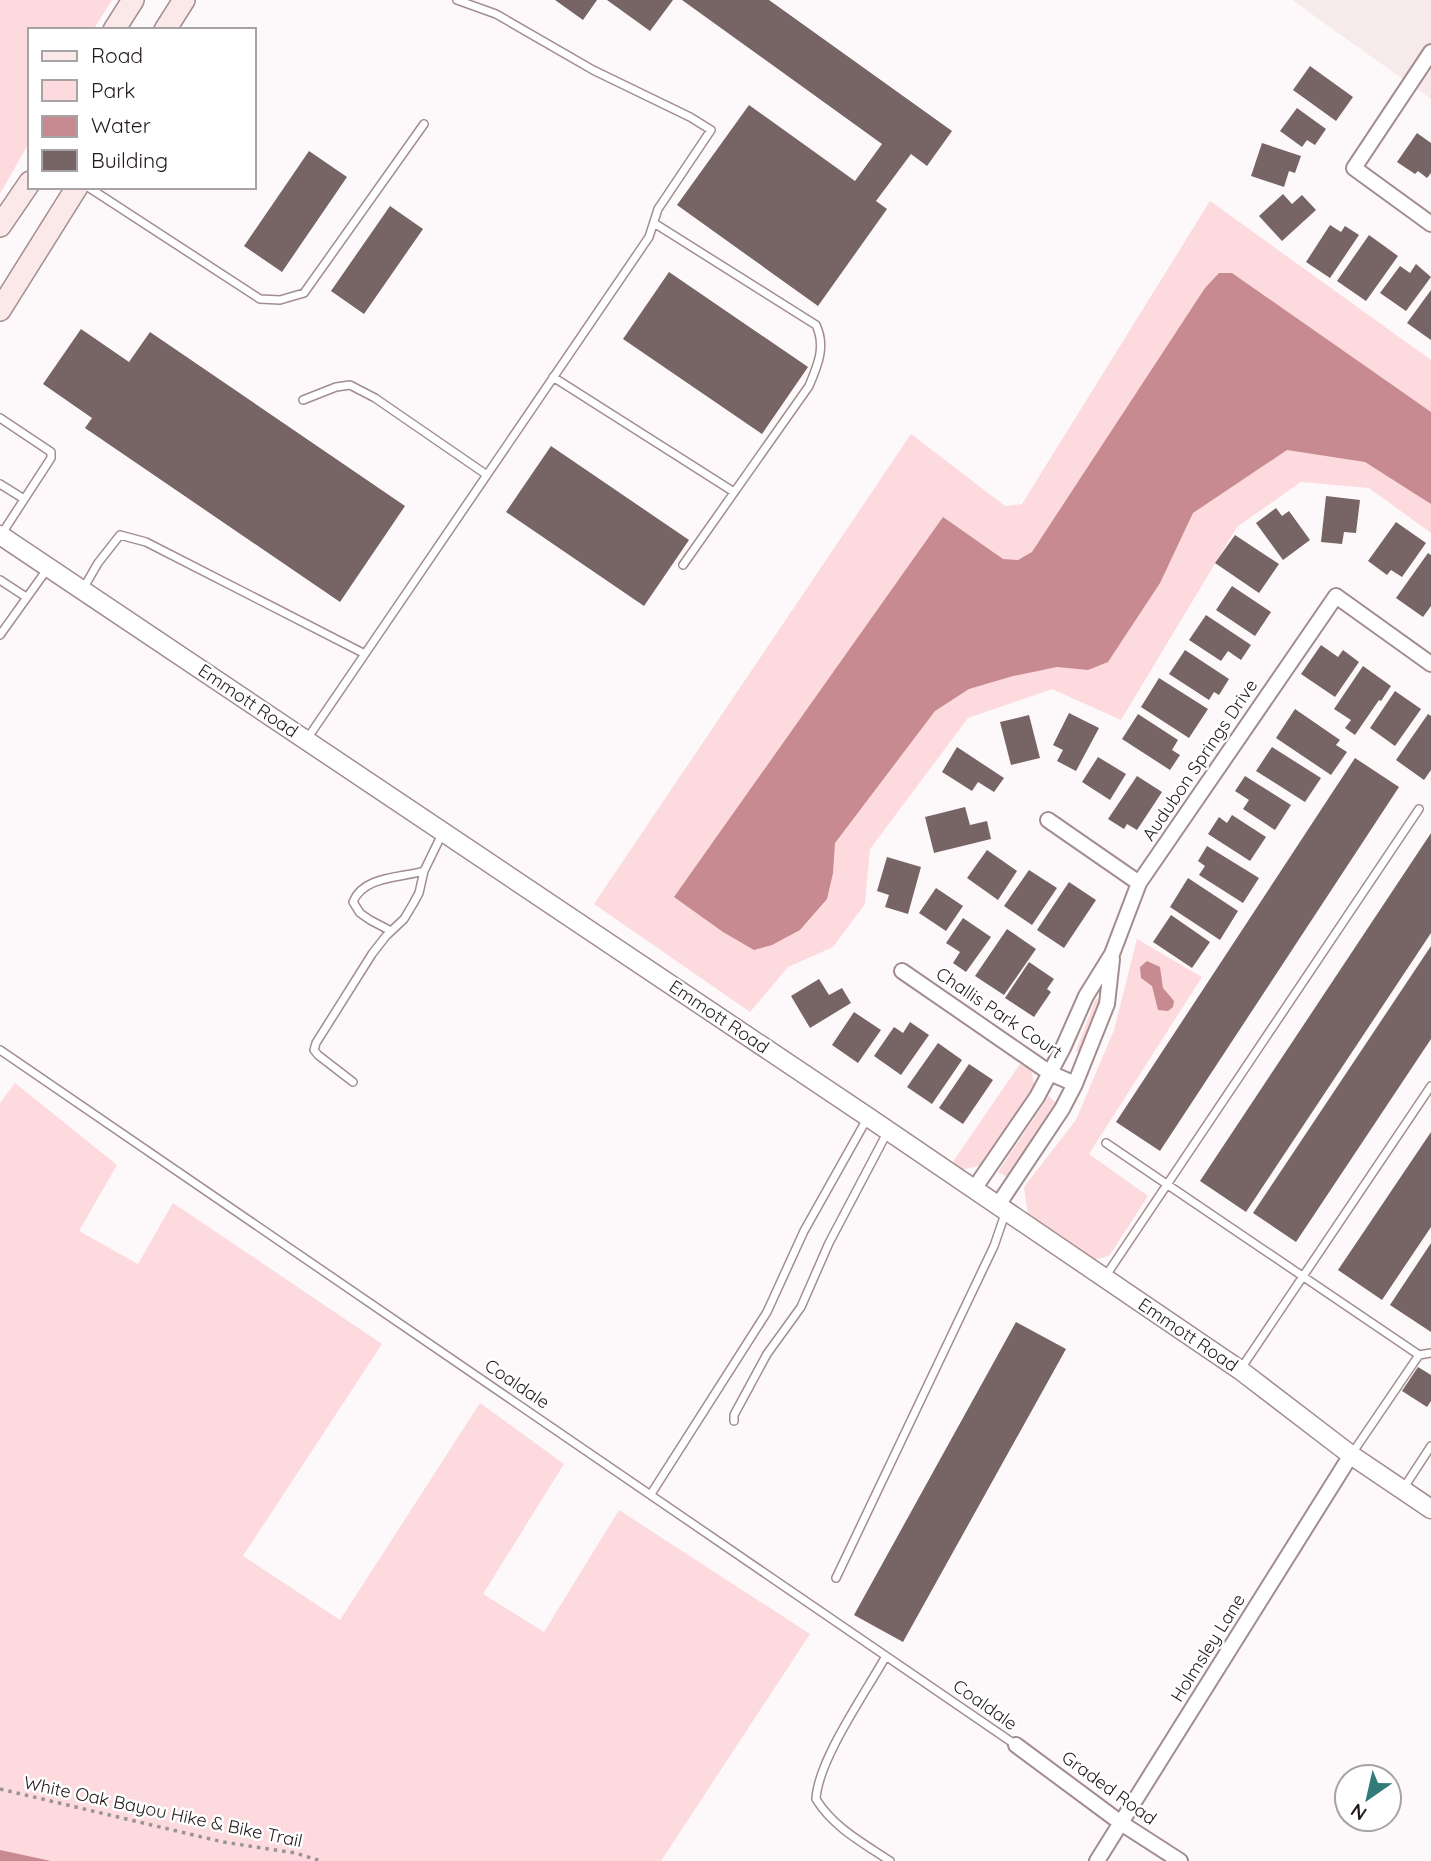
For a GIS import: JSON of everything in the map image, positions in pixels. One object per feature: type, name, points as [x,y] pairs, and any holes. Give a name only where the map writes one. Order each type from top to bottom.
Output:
[{"type":"main road","points":[[115,28],[133,0]]},
{"type":"main road","points":[[166,28],[184,0]]},
{"type":"main road","points":[[0,226],[28,184]]},
{"type":"main road","points":[[0,310],[76,189]]},
{"type":"street","points":[[1431,52],[1354,167],[1431,224]]},
{"type":"street","name":"Emmott Road","points":[[0,535],[868,1116],[1240,1370],[1351,1455],[1431,1509]]},
{"type":"street","name":"Audubon Springs Drive","points":[[974,1189],[1037,1097],[1050,1073],[1086,996],[1112,954],[1139,883],[1336,596],[1431,664]]},
{"type":"street","points":[[1048,820],[1139,883]]},
{"type":"street","name":"Audubon Springs Drive","points":[[1002,1208],[1075,1084],[1107,1004],[1112,954]]},
{"type":"street","name":"Challis Park Court","points":[[902,971],[1050,1073],[1075,1084]]},
{"type":"street","name":"Holmsley Lane","points":[[1097,1861],[1351,1455]]},
{"type":"street","name":"Graded Road","points":[[1016,1745],[1121,1823],[1180,1861]]},
{"type":"lane","points":[[306,740],[649,237],[658,209],[711,130],[593,70],[496,14],[457,0]]},
{"type":"lane","points":[[91,189],[260,299],[280,300],[304,293],[424,124]]},
{"type":"lane","points":[[654,223],[816,324],[821,335],[819,363],[809,386],[683,565]]},
{"type":"lane","points":[[554,377],[734,492]]},
{"type":"lane","points":[[303,400],[336,387],[350,385],[375,398],[487,475]]},
{"type":"lane","points":[[0,418],[51,452],[51,458],[0,535]]},
{"type":"lane","points":[[0,484],[24,499]]},
{"type":"lane","points":[[82,590],[98,563],[120,535],[146,542],[365,654]]},
{"type":"lane","points":[[0,635],[49,567]]},
{"type":"lane","points":[[0,580],[26,597]]},
{"type":"lane","points":[[1105,1278],[1419,809]]},
{"type":"lane","points":[[353,1082],[318,1055],[314,1050],[316,1043],[372,954],[414,904],[424,871],[443,831]]},
{"type":"lane","points":[[391,931],[360,913],[353,902],[356,892],[389,877],[424,871]]},
{"type":"lane","name":"Coaldale","points":[[0,1050],[1016,1745]]},
{"type":"lane","points":[[1240,1370],[1431,1086]]},
{"type":"lane","points":[[651,1493],[767,1312],[804,1231],[868,1116]]},
{"type":"lane","points":[[734,1421],[734,1415],[766,1354],[801,1307],[829,1244],[888,1131]]},
{"type":"lane","points":[[1106,1143],[1419,1354],[1431,1353]]},
{"type":"lane","points":[[836,1578],[994,1246],[1002,1208]]},
{"type":"lane","points":[[1351,1455],[1419,1354]]},
{"type":"lane","points":[[1402,1490],[1431,1446]]},
{"type":"lane","points":[[886,1656],[824,1765],[816,1799],[842,1829],[890,1861]]},
{"type":"path","name":"White Oak Bayou Hike & Bike Trail","points":[[0,1789],[223,1842],[295,1853],[321,1861]]},
{"type":"shaded area","points":[[1293,0],[1431,0],[1431,99],[1317,18]]},
{"type":"green space","points":[[0,0],[112,0],[94,28],[28,28],[28,145],[0,194]]},
{"type":"green space","points":[[1210,201],[1431,360],[1431,533],[1369,488],[1301,482],[1237,527],[1121,720],[1052,689],[968,718],[870,849],[865,904],[833,947],[788,967],[750,1012],[594,904],[911,434],[1005,506],[1022,504]]},
{"type":"green space","points":[[1137,939],[1202,977],[1089,1154],[1148,1196],[1109,1256],[1082,1263],[1028,1216],[1024,1187],[1076,1120],[1114,1030]]},
{"type":"green space","points":[[1096,998],[1101,1001],[1082,1054],[1076,1051]]},
{"type":"green space","points":[[1020,1064],[1031,1070],[1035,1088],[982,1165],[957,1171],[952,1163]]},
{"type":"green space","points":[[15,1083],[117,1165],[79,1231],[138,1264],[173,1203],[382,1344],[243,1556],[340,1620],[480,1403],[564,1464],[483,1594],[544,1632],[619,1510],[810,1634],[661,1861],[0,1861],[0,1103]]},
{"type":"green space","points":[[1049,1096],[1057,1104],[1007,1177],[998,1172]]},
{"type":"water","points":[[1219,273],[1232,273],[1431,412],[1431,504],[1365,462],[1287,450],[1193,513],[1160,583],[1108,662],[1088,670],[1057,667],[1013,676],[969,689],[935,711],[835,843],[833,873],[827,899],[800,930],[772,945],[754,950],[723,932],[674,897],[943,517],[1003,559],[1018,560],[1032,552],[1205,288]]},
{"type":"water","points":[[1147,961],[1160,967],[1163,988],[1174,1001],[1173,1007],[1168,1011],[1158,1010],[1152,986],[1141,978],[1140,967]]},
{"type":"water","points":[[0,1850],[51,1861],[0,1861]]},
{"type":"building","points":[[555,0],[597,0],[583,20]]},
{"type":"building","points":[[607,0],[673,0],[650,31]]},
{"type":"building","points":[[682,0],[769,0],[952,131],[927,166],[911,154],[876,201],[887,209],[818,306],[677,205],[749,105],[855,181],[882,144]]},
{"type":"building","points":[[1310,66],[1353,97],[1336,121],[1293,90]]},
{"type":"building","points":[[1297,108],[1326,129],[1315,145],[1307,140],[1302,147],[1280,131]]},
{"type":"building","points":[[1417,133],[1431,143],[1431,173],[1427,178],[1418,171],[1415,174],[1397,162]]},
{"type":"building","points":[[1262,143],[1301,156],[1295,173],[1289,171],[1284,187],[1251,176]]},
{"type":"building","points":[[309,151],[347,177],[282,272],[244,246]]},
{"type":"building","points":[[1283,194],[1292,204],[1302,195],[1316,210],[1282,241],[1259,216]]},
{"type":"building","points":[[390,206],[423,229],[364,314],[331,291]]},
{"type":"building","points":[[1330,225],[1341,232],[1345,226],[1359,235],[1330,278],[1306,262]]},
{"type":"building","points":[[1369,235],[1398,256],[1366,301],[1337,281]]},
{"type":"building","points":[[1416,264],[1431,277],[1406,311],[1380,293],[1400,266],[1410,273]]},
{"type":"building","points":[[669,272],[808,367],[762,434],[623,339]]},
{"type":"building","points":[[1431,290],[1431,340],[1407,323]]},
{"type":"building","points":[[81,329],[129,362],[150,332],[405,506],[340,602],[85,428],[92,418],[43,384]]},
{"type":"building","points":[[551,446],[689,540],[644,606],[506,512]]},
{"type":"building","points":[[1326,496],[1360,500],[1356,533],[1344,532],[1342,544],[1321,542]]},
{"type":"building","points":[[1276,508],[1282,516],[1289,511],[1310,540],[1283,560],[1256,523]]},
{"type":"building","points":[[1396,522],[1426,543],[1402,577],[1391,570],[1387,575],[1368,561]]},
{"type":"building","points":[[1235,535],[1279,564],[1259,593],[1215,563]]},
{"type":"building","points":[[1428,553],[1431,555],[1431,606],[1423,617],[1396,598]]},
{"type":"building","points":[[1232,586],[1271,612],[1255,636],[1216,610]]},
{"type":"building","points":[[1206,615],[1251,645],[1241,660],[1228,651],[1221,661],[1189,640]]},
{"type":"building","points":[[1321,645],[1338,657],[1343,650],[1359,662],[1335,697],[1301,674]]},
{"type":"building","points":[[1185,650],[1229,679],[1219,695],[1214,692],[1209,700],[1169,674]]},
{"type":"building","points":[[1363,666],[1391,686],[1355,735],[1345,728],[1351,720],[1334,709]]},
{"type":"building","points":[[1159,678],[1208,709],[1189,738],[1141,707]]},
{"type":"building","points":[[1395,691],[1421,709],[1395,746],[1370,728]]},
{"type":"building","points":[[1295,709],[1340,740],[1336,745],[1347,752],[1331,775],[1276,738]]},
{"type":"building","points":[[1069,713],[1099,728],[1076,771],[1057,761],[1063,750],[1053,745]]},
{"type":"building","points":[[1138,714],[1178,740],[1172,750],[1180,755],[1170,770],[1122,739]]},
{"type":"building","points":[[1428,714],[1431,716],[1431,770],[1424,780],[1396,760]]},
{"type":"building","points":[[1029,715],[1040,758],[1011,765],[1000,722]]},
{"type":"building","points":[[957,747],[1004,778],[994,792],[978,782],[972,791],[942,772]]},
{"type":"building","points":[[1272,747],[1321,778],[1305,802],[1256,771]]},
{"type":"building","points":[[1098,757],[1126,774],[1110,800],[1082,782]]},
{"type":"building","points":[[1355,758],[1399,787],[1160,1151],[1116,1122]]},
{"type":"building","points":[[1137,776],[1162,792],[1137,830],[1127,824],[1124,829],[1108,819]]},
{"type":"building","points":[[1245,776],[1291,805],[1275,830],[1243,809],[1249,800],[1235,791]]},
{"type":"building","points":[[965,807],[970,825],[987,821],[991,839],[934,853],[925,817]]},
{"type":"building","points":[[1232,815],[1266,837],[1250,861],[1208,834],[1219,817],[1227,823]]},
{"type":"building","points":[[1431,833],[1431,933],[1246,1212],[1200,1181]]},
{"type":"building","points":[[1207,846],[1259,878],[1243,903],[1199,875],[1205,866],[1198,861]]},
{"type":"building","points":[[987,850],[1017,871],[998,900],[967,878]]},
{"type":"building","points":[[887,857],[921,867],[908,914],[885,907],[889,895],[877,891]]},
{"type":"building","points":[[1029,870],[1057,888],[1032,925],[1004,906]]},
{"type":"building","points":[[1188,878],[1238,911],[1220,940],[1170,907]]},
{"type":"building","points":[[1069,882],[1096,900],[1064,948],[1037,930]]},
{"type":"building","points":[[936,888],[963,906],[946,931],[919,913]]},
{"type":"building","points":[[1171,915],[1210,942],[1192,968],[1153,942]]},
{"type":"building","points":[[963,918],[991,937],[966,972],[953,963],[960,952],[946,943]]},
{"type":"building","points":[[1007,929],[1036,949],[1004,995],[975,976]]},
{"type":"building","points":[[1431,946],[1431,1039],[1296,1242],[1253,1213]]},
{"type":"building","points":[[1029,962],[1054,979],[1047,989],[1051,992],[1034,1017],[1005,998]]},
{"type":"building","points":[[819,979],[829,995],[842,988],[851,1003],[810,1028],[791,996]]},
{"type":"building","points":[[854,1012],[881,1030],[858,1063],[832,1045]]},
{"type":"building","points":[[910,1022],[929,1035],[901,1075],[874,1056],[894,1027],[903,1033]]},
{"type":"building","points":[[938,1043],[962,1060],[932,1104],[907,1087]]},
{"type":"building","points":[[969,1064],[993,1080],[963,1124],[939,1108]]},
{"type":"building","points":[[1431,1132],[1431,1227],[1382,1300],[1338,1270]]},
{"type":"building","points":[[1431,1243],[1431,1332],[1390,1305]]},
{"type":"building","points":[[1016,1322],[1066,1349],[903,1642],[854,1615]]},
{"type":"building","points":[[1418,1367],[1431,1375],[1431,1401],[1427,1407],[1402,1391]]}]
